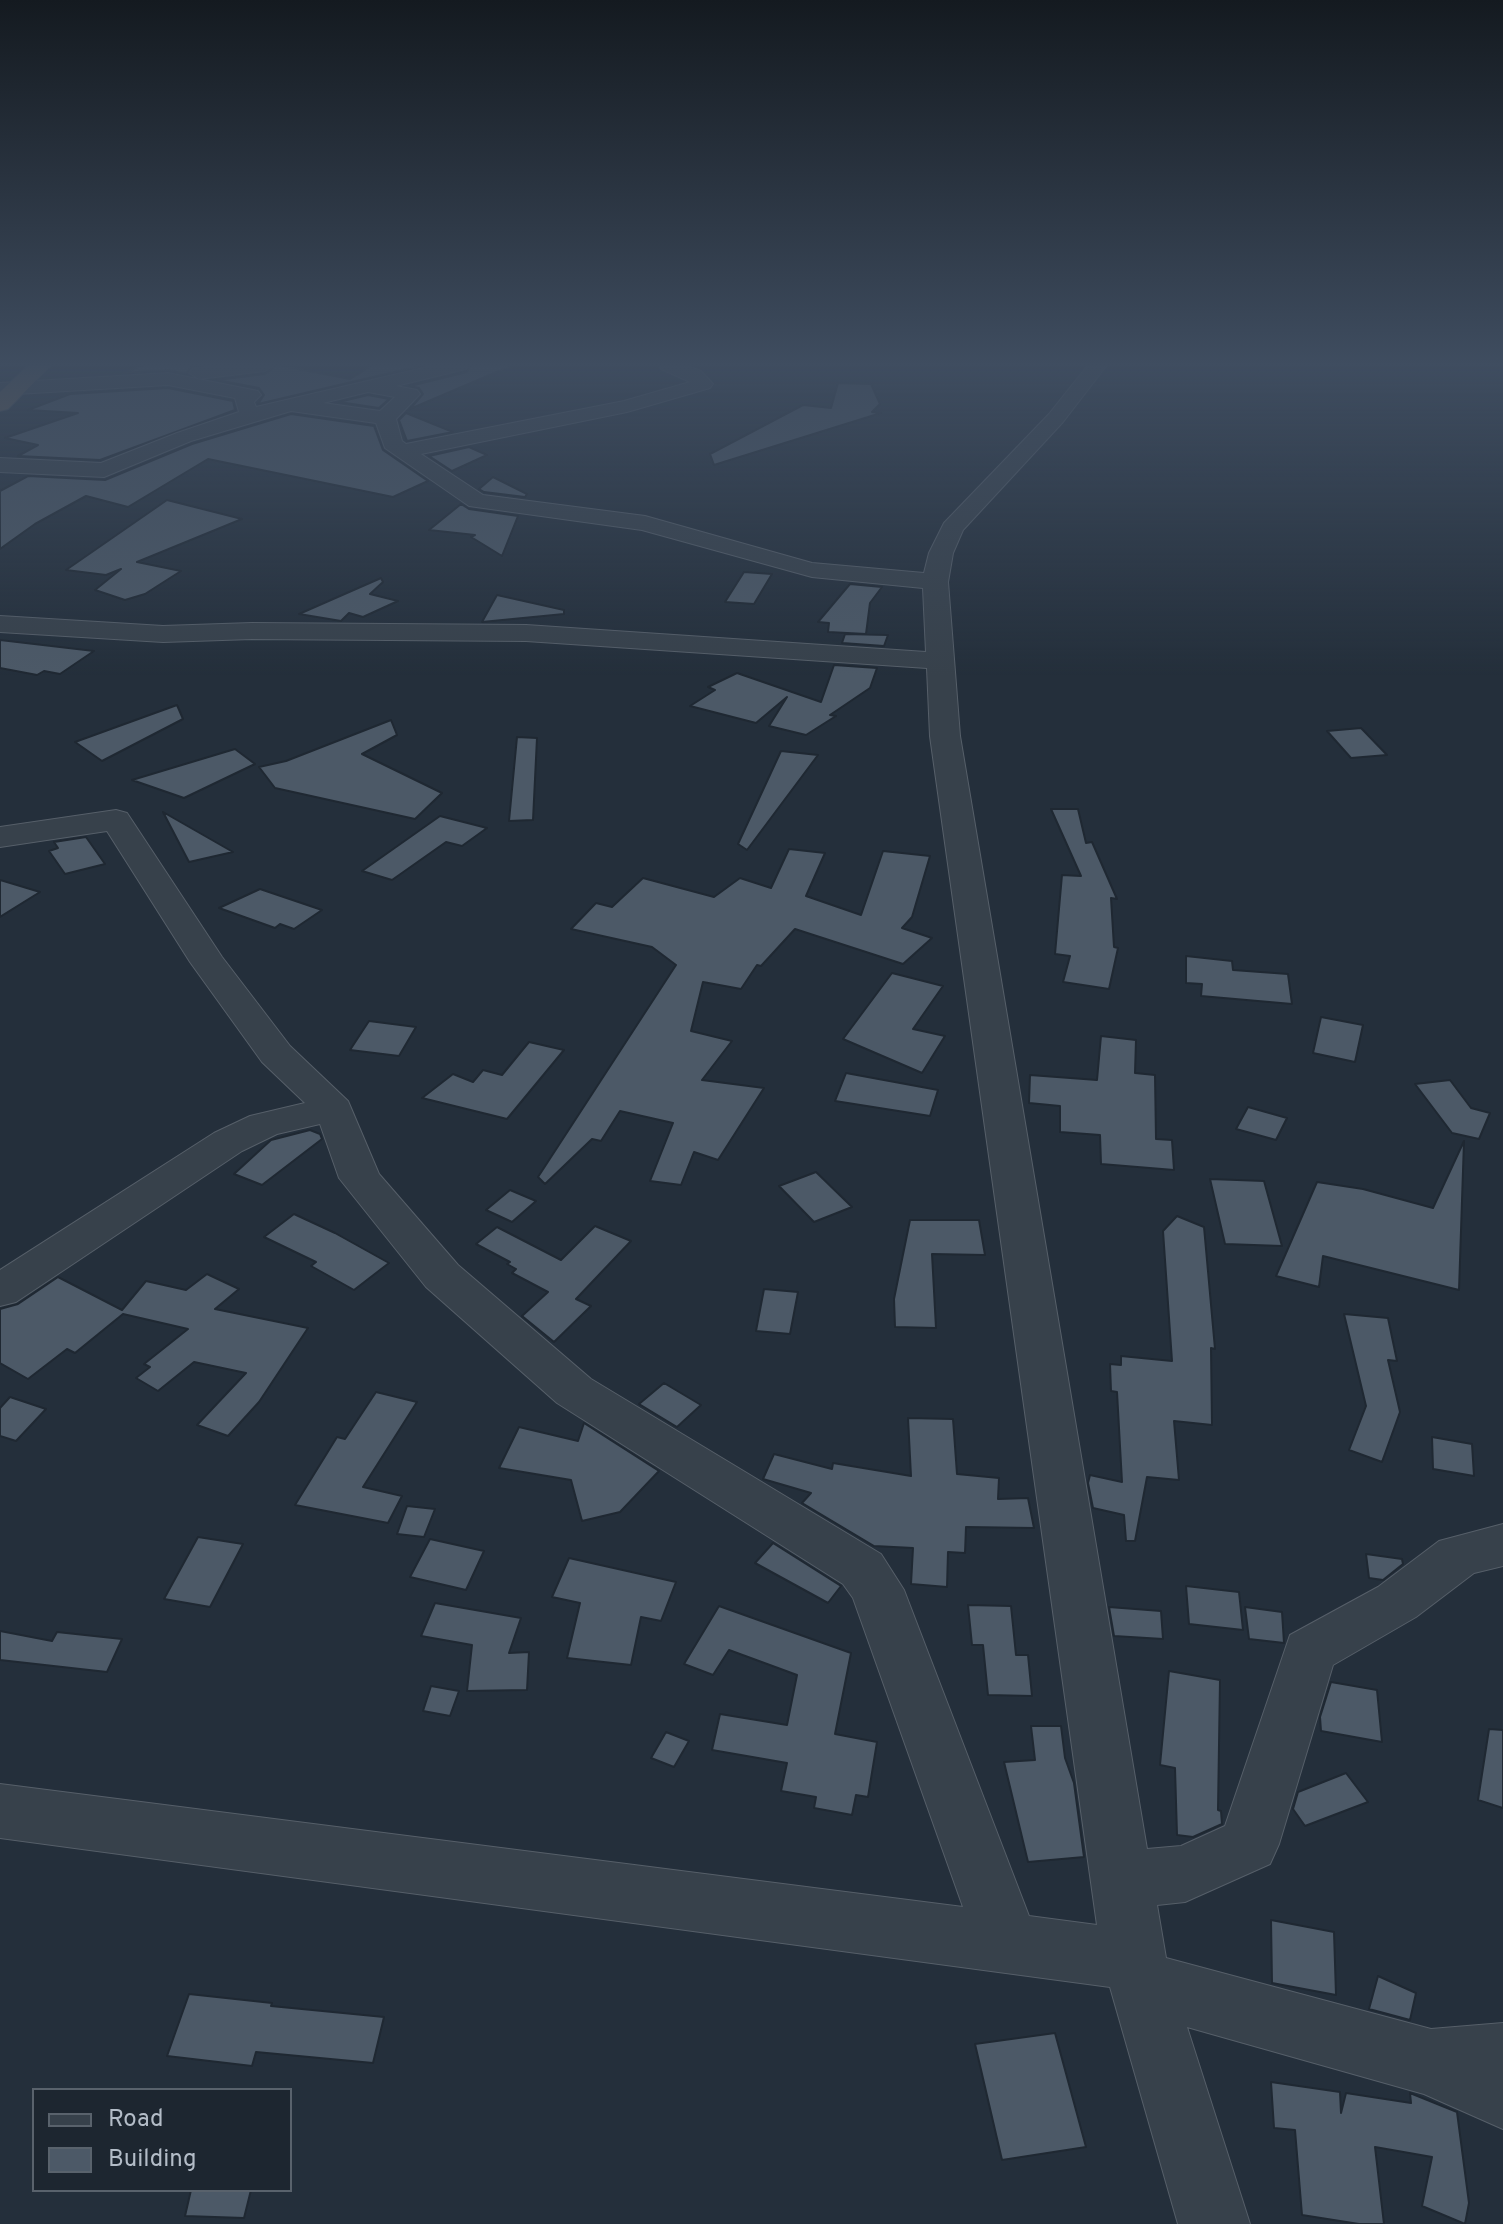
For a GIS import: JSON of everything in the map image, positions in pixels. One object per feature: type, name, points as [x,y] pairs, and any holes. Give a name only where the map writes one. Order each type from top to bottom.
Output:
[{"type":"street","points":[[79,469],[108,469]]},
{"type":"street","points":[[429,469],[477,501],[645,523],[812,570],[935,582]]},
{"type":"street","points":[[1008,469],[952,528],[941,553],[935,582],[945,736],[1121,1880],[1138,1972],[1214,2224]]},
{"type":"street","points":[[0,624],[163,634],[252,631],[526,633],[941,661]]},
{"type":"street","points":[[0,837],[116,820],[208,962],[276,1054],[334,1109],[360,1178],[442,1276],[574,1391],[862,1569],[877,1590],[1008,1945]]},
{"type":"street","points":[[0,1291],[228,1142],[264,1125],[334,1109]]},
{"type":"street","points":[[1121,1880],[1185,1874],[1249,1844],[1310,1651],[1397,1602],[1458,1556],[1503,1545]]},
{"type":"street","points":[[0,1811],[1008,1945],[1138,1972],[1429,2062],[1503,2095]]},
{"type":"street","points":[[1429,2062],[1503,2056]]},
{"type":"building","points":[[132,469],[192,469],[128,507],[86,496],[35,524],[0,549],[0,491],[28,476],[105,480]]},
{"type":"building","points":[[256,469],[410,469],[428,481],[393,497]]},
{"type":"building","points":[[493,477],[527,494],[525,497],[479,489]]},
{"type":"building","points":[[167,500],[242,519],[137,562],[181,571],[145,594],[125,600],[95,590],[121,569],[106,575],[66,570]]},
{"type":"building","points":[[461,504],[469,509],[518,516],[502,556],[471,537],[475,535],[429,530]]},
{"type":"building","points":[[744,572],[772,574],[754,604],[725,602]]},
{"type":"building","points":[[381,578],[383,582],[370,594],[398,601],[363,617],[349,613],[341,621],[299,614]]},
{"type":"building","points":[[850,584],[882,587],[870,603],[866,634],[828,632],[829,623],[818,622]]},
{"type":"building","points":[[497,595],[564,610],[564,614],[482,622]]},
{"type":"building","points":[[845,634],[888,635],[884,646],[842,643]]},
{"type":"building","points":[[0,640],[94,651],[60,674],[44,671],[37,675],[0,668]]},
{"type":"building","points":[[834,665],[877,668],[870,688],[830,715],[836,716],[806,735],[769,726],[787,697],[756,723],[690,706],[715,690],[708,687],[737,673],[821,702]]},
{"type":"building","points":[[177,705],[183,719],[102,761],[75,742]]},
{"type":"building","points":[[391,720],[397,735],[362,754],[442,793],[415,819],[275,788],[259,767],[286,761]]},
{"type":"building","points":[[1361,728],[1387,755],[1351,758],[1327,731]]},
{"type":"building","points":[[517,737],[537,738],[533,820],[509,821]]},
{"type":"building","points":[[235,749],[255,764],[184,798],[132,780]]},
{"type":"building","points":[[781,751],[818,755],[747,850],[738,844]]},
{"type":"building","points":[[1051,809],[1078,809],[1086,843],[1092,842],[1117,899],[1111,898],[1114,947],[1118,948],[1109,989],[1063,982],[1070,956],[1055,954],[1062,875],[1081,876]]},
{"type":"building","points":[[163,812],[233,852],[189,862]]},
{"type":"building","points":[[440,816],[487,828],[462,846],[446,842],[392,880],[362,871]]},
{"type":"building","points":[[86,837],[105,864],[65,874],[49,851],[58,848],[54,842]]},
{"type":"building","points":[[789,849],[825,853],[806,896],[861,915],[883,851],[930,856],[912,917],[902,928],[932,938],[903,964],[795,929],[761,966],[757,965],[741,989],[703,982],[691,1031],[732,1041],[702,1080],[764,1088],[718,1160],[694,1152],[681,1185],[650,1181],[673,1123],[620,1111],[601,1141],[592,1139],[545,1184],[538,1177],[676,965],[652,947],[571,929],[596,903],[612,907],[643,878],[714,897],[740,878],[771,888]]},
{"type":"building","points":[[0,880],[40,892],[0,917]]},
{"type":"building","points":[[260,889],[322,910],[294,929],[280,924],[275,928],[219,908]]},
{"type":"building","points":[[1186,956],[1232,961],[1233,970],[1288,974],[1292,1004],[1201,996],[1202,984],[1186,983]]},
{"type":"building","points":[[892,973],[943,986],[913,1029],[945,1036],[922,1073],[843,1039]]},
{"type":"building","points":[[1321,1017],[1363,1025],[1355,1062],[1313,1053]]},
{"type":"building","points":[[369,1021],[416,1027],[399,1056],[350,1050]]},
{"type":"building","points":[[1101,1036],[1136,1040],[1135,1073],[1155,1075],[1156,1139],[1172,1140],[1174,1170],[1101,1164],[1100,1135],[1060,1132],[1060,1106],[1029,1103],[1030,1075],[1097,1080]]},
{"type":"building","points":[[529,1042],[564,1050],[507,1119],[422,1098],[453,1074],[473,1082],[483,1070],[502,1075]]},
{"type":"building","points":[[846,1073],[938,1090],[930,1116],[835,1101]]},
{"type":"building","points":[[1450,1080],[1471,1108],[1490,1113],[1479,1139],[1452,1133],[1415,1084]]},
{"type":"building","points":[[1248,1107],[1287,1118],[1276,1140],[1236,1129]]},
{"type":"building","points":[[310,1130],[320,1134],[322,1139],[262,1185],[234,1174],[271,1140]]},
{"type":"building","points":[[1464,1141],[1459,1290],[1323,1256],[1319,1287],[1276,1276],[1317,1182],[1363,1189],[1433,1208]]},
{"type":"building","points":[[816,1172],[852,1207],[814,1222],[779,1186]]},
{"type":"building","points":[[1210,1179],[1264,1181],[1282,1246],[1225,1244]]},
{"type":"building","points":[[510,1190],[536,1201],[512,1222],[486,1210]]},
{"type":"building","points":[[294,1214],[389,1263],[354,1290],[311,1266],[316,1262],[264,1237]]},
{"type":"building","points":[[1177,1216],[1204,1227],[1215,1349],[1211,1348],[1212,1425],[1174,1421],[1179,1480],[1147,1477],[1135,1541],[1126,1541],[1124,1515],[1093,1508],[1088,1483],[1090,1475],[1122,1482],[1117,1392],[1111,1391],[1110,1364],[1121,1365],[1121,1356],[1172,1361],[1163,1231]]},
{"type":"building","points":[[910,1220],[979,1220],[985,1255],[932,1254],[936,1328],[895,1327],[894,1299]]},
{"type":"building","points":[[595,1226],[631,1241],[576,1299],[591,1306],[554,1342],[522,1316],[548,1292],[512,1273],[516,1269],[507,1264],[510,1262],[476,1244],[497,1227],[561,1260]]},
{"type":"building","points":[[207,1274],[239,1289],[215,1309],[308,1328],[259,1402],[228,1436],[197,1425],[246,1373],[194,1362],[158,1391],[136,1378],[150,1367],[144,1364],[188,1329],[123,1314],[75,1353],[67,1349],[28,1379],[0,1363],[0,1309],[18,1304],[58,1277],[122,1310],[146,1281],[186,1290]]},
{"type":"building","points":[[764,1289],[798,1292],[790,1334],[756,1331]]},
{"type":"building","points":[[1344,1314],[1388,1318],[1397,1361],[1388,1360],[1400,1412],[1382,1462],[1349,1450],[1366,1406]]},
{"type":"building","points":[[664,1383],[701,1405],[677,1427],[639,1404]]},
{"type":"building","points":[[376,1392],[417,1402],[363,1487],[402,1496],[388,1523],[295,1505],[337,1437],[345,1439]]},
{"type":"building","points":[[10,1397],[46,1409],[16,1441],[0,1436],[0,1408]]},
{"type":"building","points":[[908,1418],[953,1419],[957,1474],[999,1478],[998,1499],[1028,1498],[1034,1528],[966,1527],[965,1553],[948,1552],[947,1587],[911,1584],[913,1548],[874,1546],[802,1503],[811,1493],[763,1479],[774,1454],[832,1469],[833,1463],[911,1476]]},
{"type":"building","points":[[584,1423],[659,1471],[620,1512],[582,1521],[571,1480],[499,1468],[519,1427],[578,1441]]},
{"type":"building","points":[[1432,1437],[1472,1444],[1474,1476],[1433,1469]]},
{"type":"building","points":[[407,1506],[435,1509],[424,1537],[397,1534]]},
{"type":"building","points":[[198,1537],[243,1544],[210,1607],[164,1599]]},
{"type":"building","points":[[430,1539],[484,1551],[466,1590],[410,1577]]},
{"type":"building","points":[[773,1543],[841,1586],[828,1603],[755,1563]]},
{"type":"building","points":[[1366,1554],[1402,1559],[1403,1564],[1383,1580],[1369,1578]]},
{"type":"building","points":[[569,1558],[676,1582],[661,1621],[641,1617],[631,1665],[567,1658],[580,1603],[552,1597]]},
{"type":"building","points":[[1186,1586],[1239,1592],[1243,1630],[1189,1624]]},
{"type":"building","points":[[435,1603],[521,1618],[509,1653],[529,1652],[527,1690],[467,1691],[472,1645],[421,1636]]},
{"type":"building","points":[[968,1605],[1011,1606],[1016,1655],[1028,1655],[1032,1696],[988,1695],[983,1645],[972,1645]]},
{"type":"building","points":[[719,1606],[851,1653],[835,1734],[877,1742],[868,1797],[856,1795],[852,1815],[814,1808],[816,1797],[781,1791],[787,1763],[712,1750],[720,1714],[787,1725],[797,1675],[729,1650],[713,1675],[684,1664]]},
{"type":"building","points":[[1109,1607],[1161,1611],[1163,1639],[1114,1636]]},
{"type":"building","points":[[1245,1607],[1282,1612],[1284,1643],[1249,1639]]},
{"type":"building","points":[[0,1631],[52,1641],[57,1632],[122,1639],[107,1672],[0,1660]]},
{"type":"building","points":[[1169,1671],[1220,1680],[1218,1810],[1221,1811],[1222,1824],[1193,1837],[1177,1835],[1175,1768],[1160,1765]]},
{"type":"building","points":[[1331,1682],[1377,1690],[1382,1742],[1321,1731],[1320,1717]]},
{"type":"building","points":[[431,1686],[459,1691],[450,1716],[423,1711]]},
{"type":"building","points":[[1031,1726],[1061,1726],[1065,1758],[1074,1783],[1084,1857],[1028,1862],[1004,1762],[1035,1760]]},
{"type":"building","points":[[1489,1729],[1503,1730],[1503,1808],[1478,1800]]},
{"type":"building","points":[[666,1732],[689,1741],[674,1767],[651,1758]]},
{"type":"building","points":[[1346,1773],[1368,1802],[1305,1826],[1293,1809],[1298,1792]]},
{"type":"building","points":[[1271,1920],[1334,1932],[1336,1995],[1272,1983]]},
{"type":"building","points":[[1378,1976],[1416,1993],[1410,2020],[1369,2009]]},
{"type":"building","points":[[189,1994],[384,2017],[373,2063],[256,2052],[252,2066],[167,2056]]},
{"type":"building","points":[[1055,2033],[1086,2147],[1002,2160],[975,2044]]},
{"type":"building","points":[[1271,2082],[1340,2092],[1341,2113],[1346,2093],[1411,2103],[1410,2093],[1457,2112],[1469,2203],[1465,2224],[1422,2206],[1432,2157],[1375,2147],[1384,2224],[1359,2224],[1302,2215],[1295,2130],[1274,2128]]},
{"type":"building","points":[[191,2192],[250,2192],[244,2218],[185,2216]]}]
